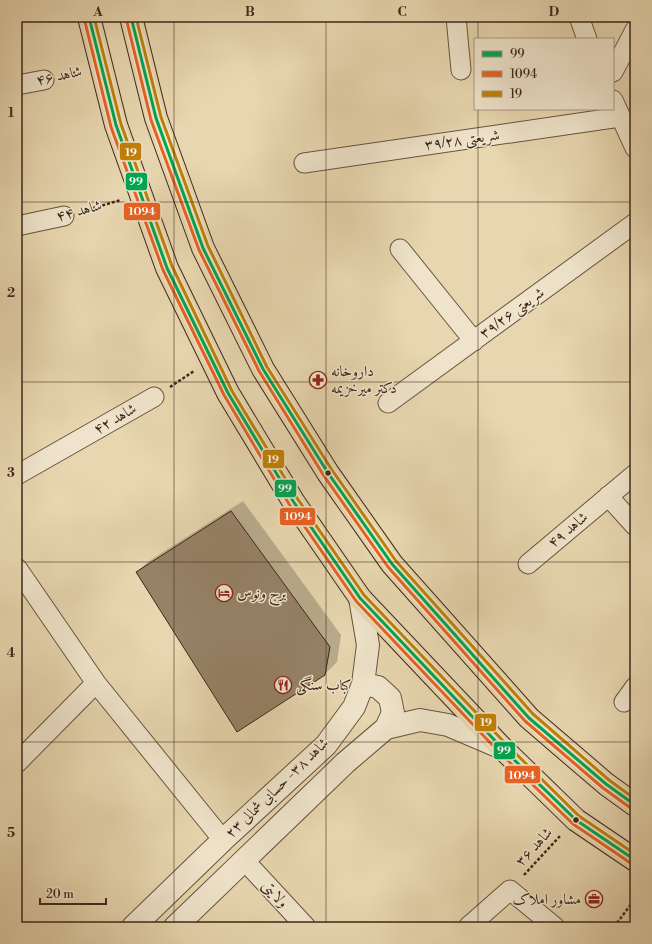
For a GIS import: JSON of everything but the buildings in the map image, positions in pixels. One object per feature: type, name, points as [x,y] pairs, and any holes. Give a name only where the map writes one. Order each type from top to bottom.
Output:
[{"type":"main road","points":[[89,17],[116,125],[167,268],[228,393],[293,501],[360,598],[502,748],[575,819],[635,860]]},
{"type":"main road","points":[[132,17],[156,118],[202,248],[263,369],[328,473],[392,564],[529,718],[606,784],[635,805]]},
{"type":"street","points":[[456,17],[461,70]]},
{"type":"street","points":[[579,17],[588,38]]},
{"type":"street","points":[[614,70],[635,30]]},
{"type":"street","name":"شاهد ۴۶","points":[[17,85],[44,80]]},
{"type":"street","points":[[617,109],[635,148]]},
{"type":"street","name":"شریعتی ۳۹/۲۸","points":[[304,163],[611,110]]},
{"type":"street","name":"شاهد ۴۴","points":[[17,226],[64,216]]},
{"type":"street","name":"شریعتی ۳۹/۲۶","points":[[388,403],[635,223]]},
{"type":"street","points":[[400,249],[474,341]]},
{"type":"street","name":"شاهد ۴۲","points":[[17,475],[154,397]]},
{"type":"street","name":"شاهد ۴۹","points":[[528,564],[635,474]]},
{"type":"street","points":[[608,496],[635,526]]},
{"type":"street","points":[[17,568],[96,683],[224,840]]},
{"type":"street","name":"شاهد ۳۸- حسابی شمالی ۲۳","points":[[134,927],[224,840],[326,745],[354,707],[363,684],[368,645],[360,598]]},
{"type":"street","points":[[17,763],[96,683]]},
{"type":"street","points":[[363,684],[378,687],[390,698],[393,713],[386,728]]},
{"type":"street","points":[[624,702],[635,686]]},
{"type":"street","name":"شاهد ۳۸- حسابی شمالی ۲۳","points":[[175,927],[344,763],[386,728],[420,720],[448,725],[502,748]]},
{"type":"street","name":"ولایتی","points":[[244,860],[306,927]]},
{"type":"street","points":[[468,927],[510,890],[555,927]]},
{"type":"path","name":"شاهد ۴۶","points":[[44,80],[101,67]]},
{"type":"path","name":"شاهد ۴۴","points":[[64,216],[140,195]]},
{"type":"path","name":"شاهد ۴۲","points":[[154,397],[212,360]]},
{"type":"path","name":"شاهد ۳۶","points":[[510,890],[575,819]]},
{"type":"path","points":[[614,927],[635,899]]},
{"type":"transit line","name":"99","points":[[89,17],[116,125],[167,268],[228,393],[293,501],[360,598],[502,748],[576,820],[635,860]]},
{"type":"transit line","name":"19","points":[[94,17],[121,124],[172,266],[232,391],[297,498],[364,595],[506,744],[579,816],[635,854]]},
{"type":"transit line","name":"99","points":[[131,17],[156,118],[203,248],[263,369],[328,473],[392,564],[529,718],[606,784],[635,805]]},
{"type":"transit line","name":"19","points":[[136,17],[161,117],[208,246],[267,367],[332,470],[396,561],[533,714],[609,780],[635,799]]},
{"type":"transit line","name":"1094","points":[[84,18],[111,127],[163,270],[224,395],[289,504],[356,601],[498,751],[573,824],[632,864]]},
{"type":"transit line","name":"1094","points":[[126,18],[151,120],[199,250],[259,371],[324,476],[388,567],[525,721],[603,788],[632,809]]},
{"type":"place","name":"داروخانه دکتر میرخزیمه","points":[[318,380]]},
{"type":"place","name":"برج ونوس","points":[[224,593]]},
{"type":"place","name":"کباب سنگی","points":[[283,685]]},
{"type":"place","name":"مشاور املاک","points":[[594,899]]}]
